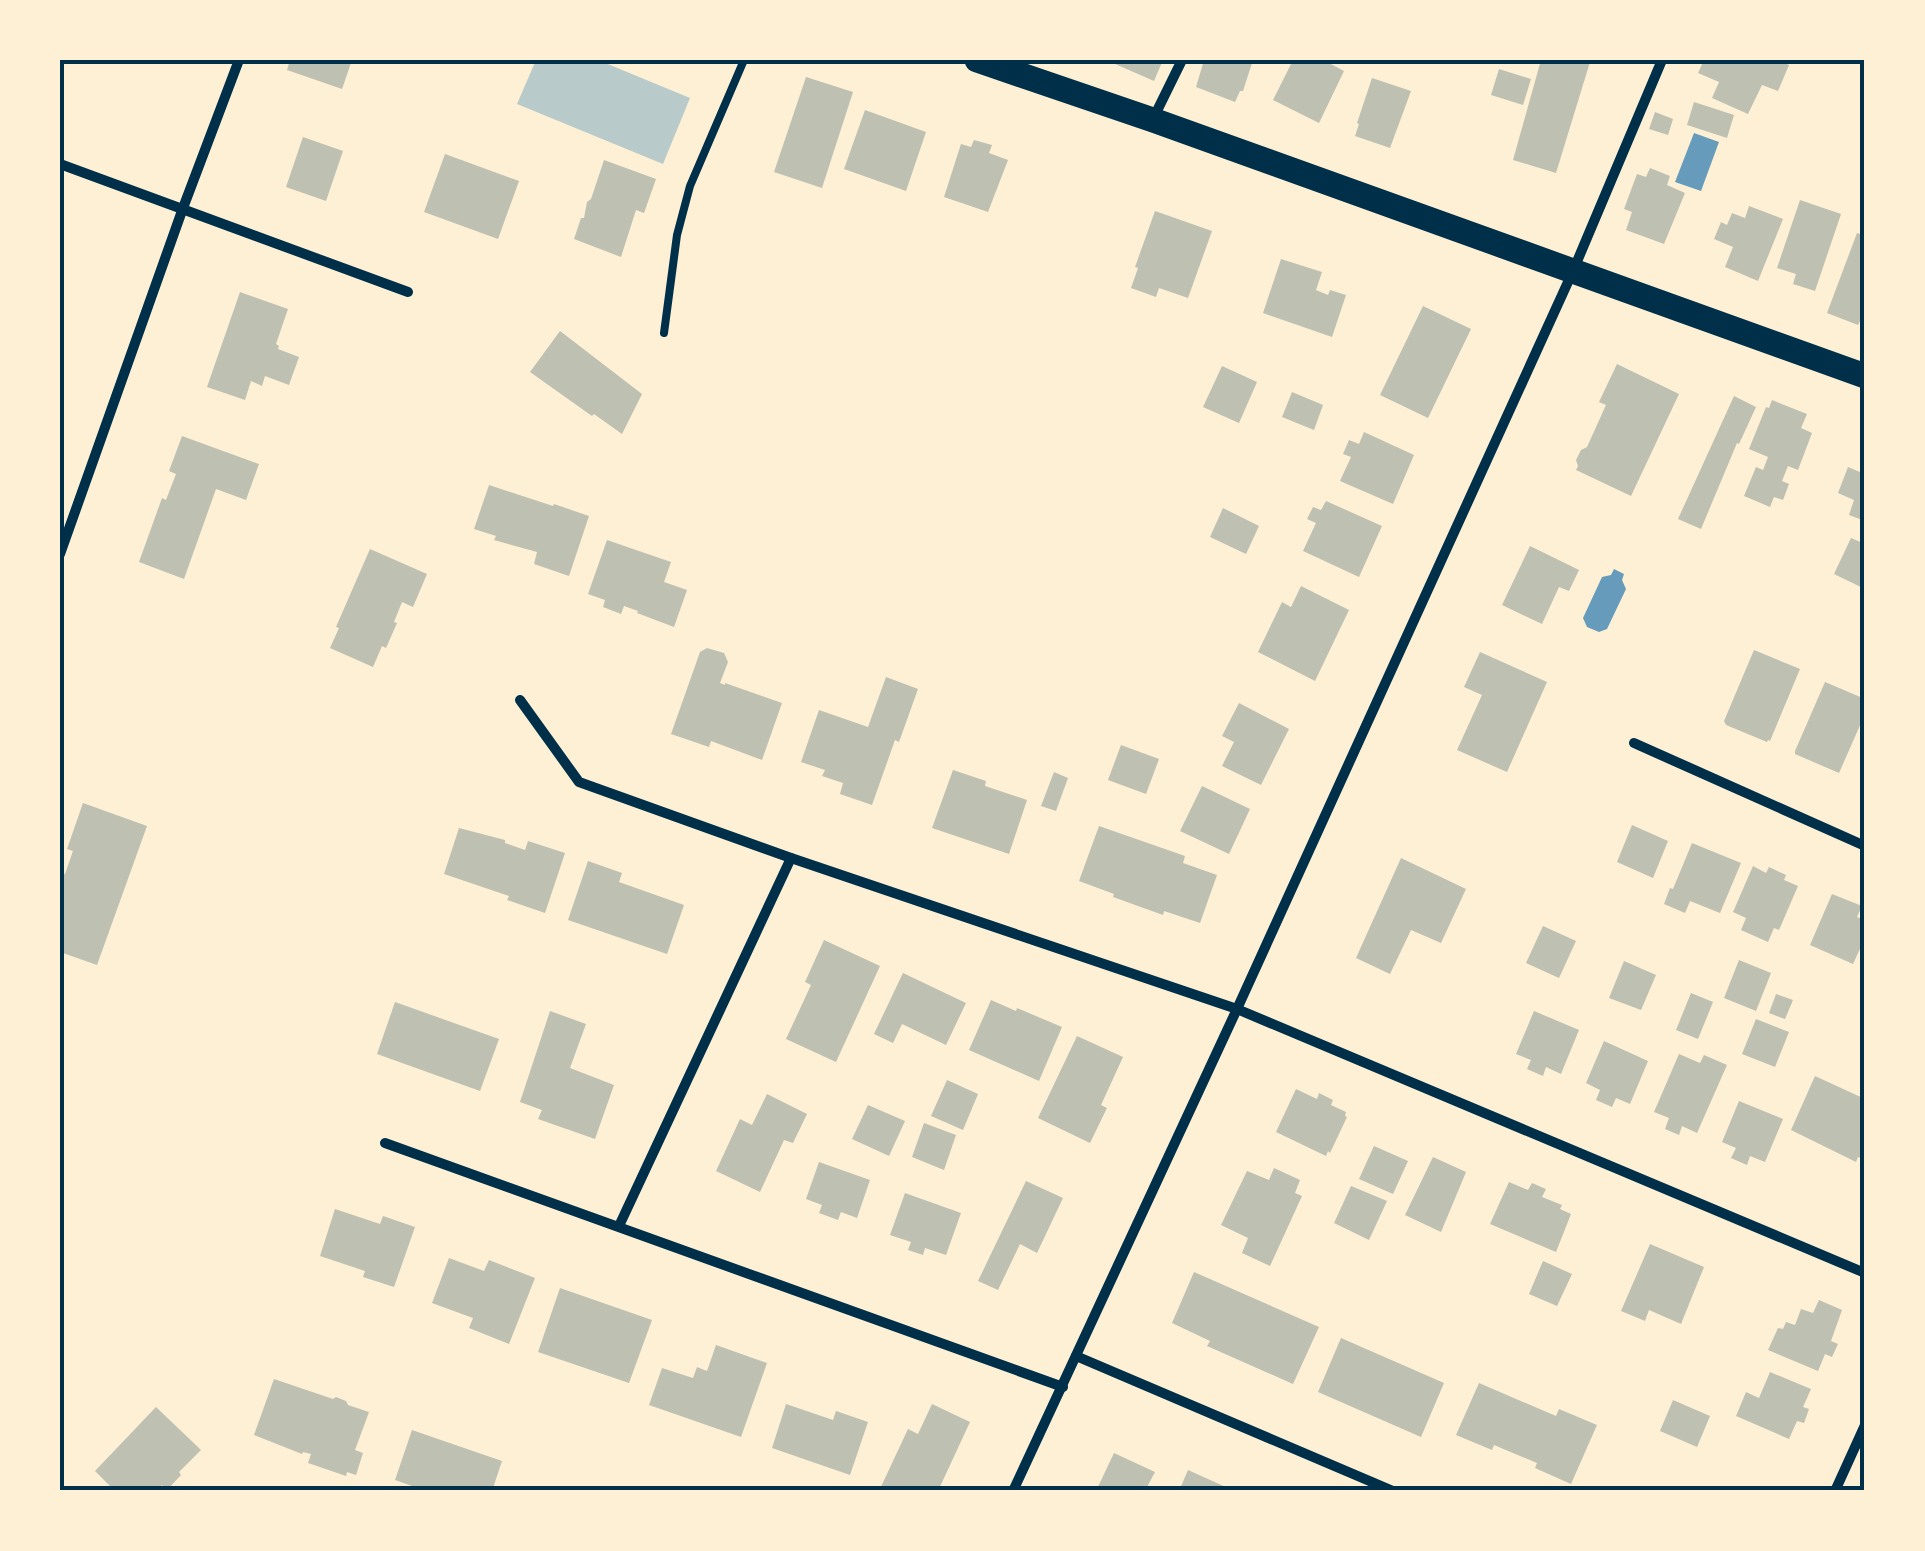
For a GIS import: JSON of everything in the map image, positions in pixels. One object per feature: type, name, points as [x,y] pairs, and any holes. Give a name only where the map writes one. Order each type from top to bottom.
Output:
[{"type":"main road","points":[[976,60],[1865,376]]},
{"type":"street","points":[[60,554],[182,208],[239,60]]},
{"type":"street","points":[[1153,120],[1182,60]]},
{"type":"street","points":[[1013,1491],[1573,271],[1662,60]]},
{"type":"street","points":[[60,164],[408,292]]},
{"type":"street","points":[[520,700],[579,782],[1237,1009],[1865,1273]]},
{"type":"street","points":[[1634,743],[1865,846]]},
{"type":"street","points":[[619,1226],[791,858]]},
{"type":"street","points":[[385,1143],[1063,1387]]},
{"type":"street","points":[[1076,1356],[1393,1491]]},
{"type":"street","points":[[1835,1491],[1865,1424]]},
{"type":"lane","points":[[664,333],[677,236],[690,186],[744,60]]},
{"type":"shaded area","points":[[536,60],[598,60],[690,98],[663,164],[517,104]]},
{"type":"water","points":[[1694,133],[1719,142],[1701,191],[1675,182]]},
{"type":"water","points":[[1614,569],[1624,574],[1626,589],[1607,629],[1599,632],[1587,627],[1583,618],[1602,577],[1611,575]]},
{"type":"building","points":[[290,60],[352,60],[342,89],[287,70]]},
{"type":"building","points":[[1106,60],[1163,60],[1154,81]]},
{"type":"building","points":[[1204,60],[1253,60],[1243,91],[1235,102],[1196,87]]},
{"type":"building","points":[[1293,60],[1328,60],[1344,71],[1319,123],[1273,100]]},
{"type":"building","points":[[1541,60],[1590,62],[1556,173],[1513,160]]},
{"type":"building","points":[[1704,60],[1778,60],[1789,65],[1778,91],[1762,85],[1748,114],[1712,98],[1719,82],[1698,73]]},
{"type":"building","points":[[1499,69],[1531,79],[1523,105],[1491,95]]},
{"type":"building","points":[[806,77],[853,92],[822,188],[774,172]]},
{"type":"building","points":[[1372,78],[1411,91],[1390,148],[1355,136]]},
{"type":"building","points":[[1694,102],[1734,115],[1727,138],[1687,125]]},
{"type":"building","points":[[865,110],[926,132],[906,191],[844,169]]},
{"type":"building","points":[[1655,112],[1673,119],[1668,135],[1649,129]]},
{"type":"building","points":[[303,137],[343,151],[326,201],[286,187]]},
{"type":"building","points":[[974,140],[992,145],[989,153],[1008,160],[988,212],[944,197],[961,144],[971,147]]},
{"type":"building","points":[[445,154],[519,181],[498,239],[424,212]]},
{"type":"building","points":[[604,160],[656,179],[644,213],[636,210],[621,257],[574,239]]},
{"type":"building","points":[[1650,168],[1670,176],[1667,185],[1685,193],[1664,244],[1626,230],[1632,212],[1624,209],[1637,174],[1646,177]]},
{"type":"building","points":[[1800,200],[1841,214],[1815,291],[1793,284],[1796,274],[1777,268]]},
{"type":"building","points":[[1749,206],[1783,219],[1758,281],[1725,267],[1733,247],[1714,239],[1721,222],[1727,225],[1732,213],[1745,218]]},
{"type":"building","points":[[1155,211],[1212,231],[1188,298],[1159,288],[1156,297],[1131,288]]},
{"type":"building","points":[[1865,222],[1865,310],[1858,325],[1827,313],[1857,233],[1860,234]]},
{"type":"building","points":[[1281,259],[1322,272],[1316,290],[1346,295],[1332,337],[1263,313]]},
{"type":"building","points":[[240,292],[288,309],[276,344],[278,349],[299,357],[289,385],[265,376],[262,386],[251,381],[245,400],[207,387]]},
{"type":"building","points":[[1423,306],[1471,329],[1428,418],[1380,395]]},
{"type":"building","points":[[560,331],[642,394],[622,434],[530,372]]},
{"type":"building","points":[[1617,364],[1679,394],[1631,496],[1576,470],[1576,460],[1587,447],[1606,405],[1599,402]]},
{"type":"building","points":[[1222,366],[1257,382],[1239,423],[1203,407]]},
{"type":"building","points":[[1292,392],[1323,405],[1314,430],[1282,417]]},
{"type":"building","points":[[1734,396],[1756,407],[1701,529],[1678,519]]},
{"type":"building","points":[[1772,400],[1807,414],[1801,428],[1812,433],[1798,470],[1788,466],[1782,481],[1789,484],[1783,500],[1774,497],[1770,507],[1744,496],[1756,467],[1763,470],[1768,457],[1749,449]]},
{"type":"building","points":[[1364,432],[1414,455],[1393,504],[1340,481],[1351,457],[1343,454],[1349,440],[1359,444]]},
{"type":"building","points":[[182,436],[259,464],[246,500],[216,489],[184,579],[139,562],[162,498],[166,500],[176,474],[169,471]]},
{"type":"building","points":[[1865,460],[1865,521],[1849,515],[1854,500],[1838,493],[1848,467],[1860,472]]},
{"type":"building","points":[[489,485],[589,516],[569,576],[534,564],[537,552],[494,540],[496,536],[474,529]]},
{"type":"building","points":[[1326,501],[1382,526],[1359,577],[1303,551],[1316,523],[1307,519],[1313,507],[1321,510]]},
{"type":"building","points":[[1223,508],[1259,526],[1246,554],[1210,537]]},
{"type":"building","points":[[1851,538],[1865,544],[1865,589],[1834,574]]},
{"type":"building","points":[[607,540],[671,562],[664,582],[687,590],[674,627],[624,606],[621,614],[603,607],[605,600],[588,594]]},
{"type":"building","points":[[1530,546],[1579,570],[1569,591],[1559,587],[1542,624],[1502,605]]},
{"type":"building","points":[[370,549],[427,574],[413,607],[402,602],[386,648],[382,646],[373,667],[330,648]]},
{"type":"building","points":[[1301,586],[1349,610],[1315,681],[1258,652],[1282,602],[1291,607]]},
{"type":"building","points":[[707,648],[724,653],[728,662],[720,683],[782,703],[762,760],[711,741],[709,747],[671,734],[700,652]]},
{"type":"building","points":[[1754,650],[1800,669],[1767,742],[1724,721]]},
{"type":"building","points":[[1480,652],[1547,682],[1507,772],[1457,750],[1482,695],[1464,687]]},
{"type":"building","points":[[886,677],[918,689],[872,805],[840,794],[843,783],[822,776],[825,770],[801,762],[819,710],[868,727]]},
{"type":"building","points":[[1825,682],[1865,699],[1865,714],[1839,773],[1795,754]]},
{"type":"building","points":[[1239,703],[1289,729],[1261,785],[1222,766],[1234,742],[1222,736]]},
{"type":"building","points":[[1121,745],[1159,759],[1146,794],[1108,780]]},
{"type":"building","points":[[953,770],[1027,800],[1009,854],[932,828]]},
{"type":"building","points":[[1054,772],[1068,778],[1056,811],[1041,806]]},
{"type":"building","points":[[1202,786],[1250,809],[1229,854],[1180,831]]},
{"type":"building","points":[[83,803],[147,826],[97,965],[60,952],[60,872],[65,874],[73,851],[67,849]]},
{"type":"building","points":[[1632,825],[1668,841],[1653,878],[1617,862]]},
{"type":"building","points":[[1099,826],[1185,856],[1183,863],[1217,875],[1200,923],[1164,911],[1163,915],[1079,881]]},
{"type":"building","points":[[459,828],[505,840],[525,850],[528,841],[565,853],[545,913],[444,874]]},
{"type":"building","points":[[1692,843],[1741,863],[1720,913],[1690,901],[1685,913],[1664,904]]},
{"type":"building","points":[[1401,858],[1466,889],[1441,943],[1411,930],[1390,974],[1356,958]]},
{"type":"building","points":[[588,861],[622,873],[619,882],[684,905],[667,954],[568,920]]},
{"type":"building","points":[[1753,866],[1766,873],[1769,867],[1798,886],[1779,930],[1774,928],[1768,942],[1741,930],[1746,918],[1733,912]]},
{"type":"building","points":[[1832,894],[1862,906],[1857,917],[1865,920],[1865,938],[1853,964],[1810,945]]},
{"type":"building","points":[[1543,926],[1576,941],[1559,978],[1526,963]]},
{"type":"building","points":[[824,940],[880,966],[836,1062],[786,1039],[811,985],[805,982]]},
{"type":"building","points":[[1739,960],[1771,973],[1756,1011],[1724,998]]},
{"type":"building","points":[[1624,961],[1656,975],[1641,1010],[1609,998]]},
{"type":"building","points":[[903,973],[966,1003],[946,1045],[902,1024],[893,1043],[874,1034]]},
{"type":"building","points":[[1691,993],[1713,1002],[1698,1039],[1676,1030]]},
{"type":"building","points":[[1776,994],[1793,1000],[1785,1019],[1769,1013]]},
{"type":"building","points":[[991,1000],[1062,1027],[1039,1081],[969,1050]]},
{"type":"building","points":[[395,1002],[499,1039],[480,1091],[377,1054]]},
{"type":"building","points":[[550,1011],[586,1024],[570,1068],[614,1085],[595,1139],[538,1119],[542,1110],[520,1102]]},
{"type":"building","points":[[1534,1011],[1579,1030],[1561,1074],[1546,1067],[1543,1076],[1527,1069],[1531,1060],[1516,1054]]},
{"type":"building","points":[[1756,1019],[1789,1032],[1775,1067],[1742,1054]]},
{"type":"building","points":[[1077,1036],[1123,1057],[1101,1105],[1107,1108],[1090,1143],[1038,1118]]},
{"type":"building","points":[[1604,1041],[1648,1061],[1630,1104],[1616,1098],[1612,1107],[1596,1100],[1600,1090],[1586,1083]]},
{"type":"building","points":[[1679,1054],[1700,1063],[1704,1055],[1727,1065],[1697,1133],[1682,1126],[1679,1135],[1665,1129],[1669,1118],[1654,1112]]},
{"type":"building","points":[[1815,1076],[1865,1099],[1865,1160],[1858,1157],[1856,1162],[1791,1130]]},
{"type":"building","points":[[947,1080],[978,1094],[963,1130],[931,1116]]},
{"type":"building","points":[[1296,1089],[1317,1099],[1319,1093],[1346,1112],[1326,1156],[1276,1132]]},
{"type":"building","points":[[767,1094],[807,1114],[793,1143],[784,1140],[760,1192],[716,1171],[740,1119],[752,1125]]},
{"type":"building","points":[[1739,1101],[1783,1119],[1765,1162],[1750,1156],[1747,1165],[1731,1158],[1736,1148],[1722,1142]]},
{"type":"building","points":[[868,1105],[905,1121],[889,1156],[852,1139]]},
{"type":"building","points":[[924,1123],[956,1135],[944,1170],[912,1157]]},
{"type":"building","points":[[1374,1146],[1408,1161],[1393,1194],[1359,1179]]},
{"type":"building","points":[[1433,1157],[1466,1172],[1441,1232],[1405,1215]]},
{"type":"building","points":[[819,1162],[870,1180],[857,1218],[841,1212],[838,1220],[819,1213],[822,1205],[806,1199]]},
{"type":"building","points":[[1274,1168],[1300,1180],[1295,1193],[1302,1196],[1270,1266],[1242,1253],[1248,1238],[1221,1225],[1247,1171],[1269,1180]]},
{"type":"building","points":[[1026,1181],[1063,1198],[1037,1253],[1020,1244],[998,1290],[978,1281]]},
{"type":"building","points":[[1509,1182],[1528,1190],[1532,1183],[1546,1189],[1542,1197],[1562,1205],[1560,1209],[1571,1214],[1556,1252],[1490,1224]]},
{"type":"building","points":[[1351,1186],[1387,1201],[1369,1240],[1334,1223]]},
{"type":"building","points":[[905,1193],[961,1213],[946,1255],[925,1248],[923,1255],[908,1250],[911,1242],[890,1235]]},
{"type":"building","points":[[335,1209],[380,1224],[383,1216],[415,1227],[394,1287],[363,1277],[365,1271],[320,1256]]},
{"type":"building","points":[[1650,1244],[1704,1267],[1681,1324],[1649,1310],[1645,1321],[1621,1311]]},
{"type":"building","points":[[449,1258],[484,1271],[489,1260],[535,1278],[509,1344],[469,1328],[473,1318],[432,1303]]},
{"type":"building","points":[[1543,1261],[1572,1274],[1557,1306],[1529,1294]]},
{"type":"building","points":[[1194,1272],[1319,1327],[1293,1384],[1207,1346],[1210,1341],[1172,1323]]},
{"type":"building","points":[[560,1288],[652,1320],[629,1383],[538,1352]]},
{"type":"building","points":[[1819,1300],[1842,1310],[1831,1341],[1838,1344],[1832,1357],[1825,1354],[1818,1371],[1768,1350],[1778,1328],[1783,1329],[1786,1322],[1795,1325],[1801,1309],[1813,1313]]},
{"type":"building","points":[[1341,1338],[1444,1383],[1421,1437],[1318,1392]]},
{"type":"building","points":[[716,1345],[767,1363],[741,1437],[649,1405],[662,1368],[693,1378],[697,1367],[707,1371]]},
{"type":"building","points":[[1770,1372],[1811,1389],[1803,1407],[1809,1409],[1804,1423],[1797,1421],[1789,1439],[1736,1416],[1746,1392],[1759,1398]]},
{"type":"building","points":[[274,1379],[336,1397],[369,1412],[355,1450],[363,1453],[356,1475],[347,1472],[346,1476],[308,1463],[311,1454],[254,1435]]},
{"type":"building","points":[[1479,1383],[1556,1416],[1559,1409],[1597,1425],[1571,1484],[1535,1468],[1537,1463],[1456,1435]]},
{"type":"building","points":[[1673,1400],[1710,1416],[1697,1447],[1660,1431]]},
{"type":"building","points":[[786,1404],[833,1420],[836,1411],[868,1422],[850,1475],[772,1448]]},
{"type":"building","points":[[932,1404],[970,1422],[938,1491],[879,1491],[908,1429],[918,1434]]},
{"type":"building","points":[[156,1407],[201,1450],[167,1490],[162,1485],[156,1491],[115,1491],[95,1471]]},
{"type":"building","points":[[412,1430],[502,1461],[492,1491],[410,1491],[412,1486],[395,1480]]},
{"type":"building","points":[[1114,1453],[1155,1472],[1146,1489],[1096,1491]]},
{"type":"building","points":[[1188,1470],[1228,1488],[1179,1491]]}]
